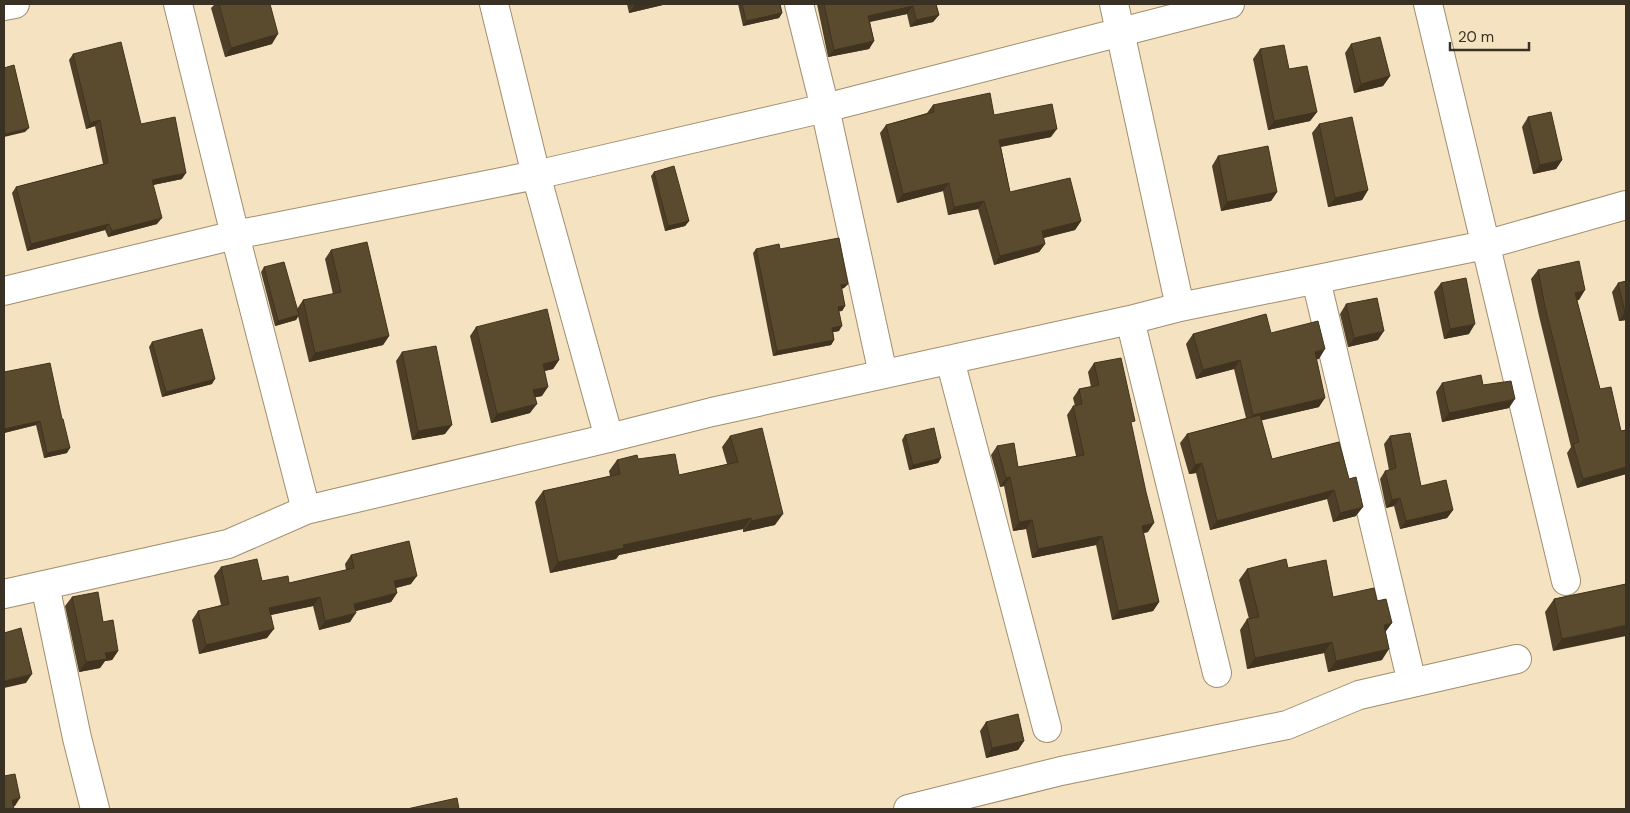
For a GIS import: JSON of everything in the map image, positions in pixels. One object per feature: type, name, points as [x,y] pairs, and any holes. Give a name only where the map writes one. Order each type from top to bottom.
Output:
[{"type":"street","points":[[4,6],[15,4]]},
{"type":"street","points":[[178,4],[306,510]]},
{"type":"street","points":[[494,4],[536,175],[609,438]]},
{"type":"street","points":[[798,4],[825,108],[883,374]]},
{"type":"street","points":[[1114,4],[1180,307]]},
{"type":"street","points":[[4,291],[235,235],[536,175],[825,108],[1230,4]]},
{"type":"street","points":[[1428,4],[1566,581]]},
{"type":"street","points":[[4,594],[228,544],[306,510],[712,412],[1130,320],[1180,307],[1485,245],[1626,205]]},
{"type":"street","points":[[1316,280],[1412,683]]},
{"type":"street","points":[[1130,320],[1217,673]]},
{"type":"street","points":[[950,360],[1047,728]]},
{"type":"street","points":[[45,585],[77,738],[95,809]]},
{"type":"street","points":[[908,809],[1061,771],[1287,725],[1359,694],[1517,659]]},
{"type":"building","points":[[219,4],[270,4],[278,34],[231,48]]},
{"type":"building","points":[[742,4],[780,4],[782,13],[746,21]]},
{"type":"building","points":[[824,4],[936,4],[939,15],[916,20],[913,6],[868,16],[874,41],[834,50]]},
{"type":"building","points":[[1380,37],[1390,76],[1361,84],[1351,44]]},
{"type":"building","points":[[121,42],[141,124],[175,117],[186,173],[152,180],[162,218],[112,231],[109,224],[31,244],[16,187],[108,163],[100,120],[90,123],[73,54]]},
{"type":"building","points":[[1284,45],[1289,69],[1307,66],[1317,112],[1274,121],[1260,49]]},
{"type":"building","points":[[14,65],[29,128],[4,134],[4,68]]},
{"type":"building","points":[[990,93],[994,115],[1052,104],[1057,129],[999,140],[1010,192],[1070,178],[1081,221],[1042,231],[1045,244],[1000,256],[984,201],[954,207],[949,183],[903,194],[886,125],[934,112],[933,105]]},
{"type":"building","points":[[1551,112],[1562,160],[1540,165],[1528,117]]},
{"type":"building","points":[[1352,117],[1368,190],[1335,198],[1319,124]]},
{"type":"building","points":[[1268,146],[1277,192],[1227,202],[1218,156]]},
{"type":"building","points":[[674,166],[689,221],[668,226],[654,172]]},
{"type":"building","points":[[839,238],[848,284],[841,285],[845,306],[838,307],[842,326],[832,328],[834,340],[777,351],[756,249],[779,244],[780,249]]},
{"type":"building","points":[[367,242],[389,336],[315,353],[303,300],[341,292],[331,250]]},
{"type":"building","points":[[1579,261],[1585,290],[1575,293],[1600,389],[1611,387],[1621,431],[1626,430],[1626,467],[1583,479],[1573,444],[1579,442],[1545,307],[1538,270]]},
{"type":"building","points":[[284,262],[299,315],[278,321],[264,267]]},
{"type":"building","points":[[1466,278],[1475,324],[1450,329],[1441,283]]},
{"type":"building","points":[[1626,281],[1626,312],[1625,312],[1618,283]]},
{"type":"building","points":[[1377,298],[1384,331],[1354,338],[1346,304]]},
{"type":"building","points":[[547,309],[559,360],[543,364],[548,387],[533,390],[537,404],[497,414],[476,327]]},
{"type":"building","points":[[1266,314],[1271,333],[1318,321],[1325,349],[1315,352],[1325,398],[1253,415],[1240,360],[1203,370],[1193,334]]},
{"type":"building","points":[[202,329],[215,379],[166,392],[152,342]]},
{"type":"building","points":[[436,346],[452,425],[418,431],[402,352]]},
{"type":"building","points":[[1121,358],[1135,421],[1131,422],[1154,523],[1142,526],[1159,602],[1118,611],[1102,536],[1038,549],[1032,520],[1019,522],[1010,477],[1006,478],[997,446],[1014,443],[1018,467],[1084,455],[1073,406],[1082,404],[1079,389],[1099,385],[1094,363]]},
{"type":"building","points":[[50,363],[70,448],[47,453],[40,421],[4,429],[4,372]]},
{"type":"building","points":[[1481,375],[1483,385],[1511,381],[1515,399],[1449,413],[1442,383]]},
{"type":"building","points":[[1260,415],[1272,459],[1339,442],[1349,479],[1356,477],[1363,507],[1340,513],[1334,490],[1217,521],[1202,463],[1195,465],[1187,434]]},
{"type":"building","points":[[762,428],[783,514],[751,521],[751,518],[623,545],[624,548],[558,562],[543,491],[620,474],[617,460],[637,455],[638,459],[675,454],[679,475],[738,462],[730,436]]},
{"type":"building","points":[[934,428],[941,458],[913,465],[905,435]]},
{"type":"building","points":[[1410,433],[1421,486],[1446,480],[1453,510],[1406,521],[1400,498],[1392,500],[1385,471],[1396,468],[1390,436]]},
{"type":"building","points":[[409,541],[417,576],[394,581],[397,593],[354,604],[356,613],[325,621],[320,597],[269,608],[274,629],[206,645],[198,611],[229,604],[221,567],[257,559],[262,581],[288,576],[289,583],[354,568],[351,555]]},
{"type":"building","points":[[1286,559],[1288,568],[1326,560],[1333,597],[1374,588],[1377,601],[1386,599],[1392,623],[1384,625],[1389,649],[1336,661],[1332,642],[1255,658],[1247,619],[1259,617],[1247,569]]},
{"type":"building","points":[[1626,584],[1626,625],[1562,639],[1554,599]]},
{"type":"building","points":[[98,592],[103,622],[113,620],[118,651],[105,653],[107,659],[86,662],[72,597]]},
{"type":"building","points":[[21,628],[32,674],[4,681],[4,633]]},
{"type":"building","points":[[1018,714],[1024,741],[992,748],[986,722]]},
{"type":"building","points":[[15,774],[20,798],[12,800],[14,809],[4,809],[4,776]]},
{"type":"building","points":[[457,798],[459,809],[407,809]]}]
